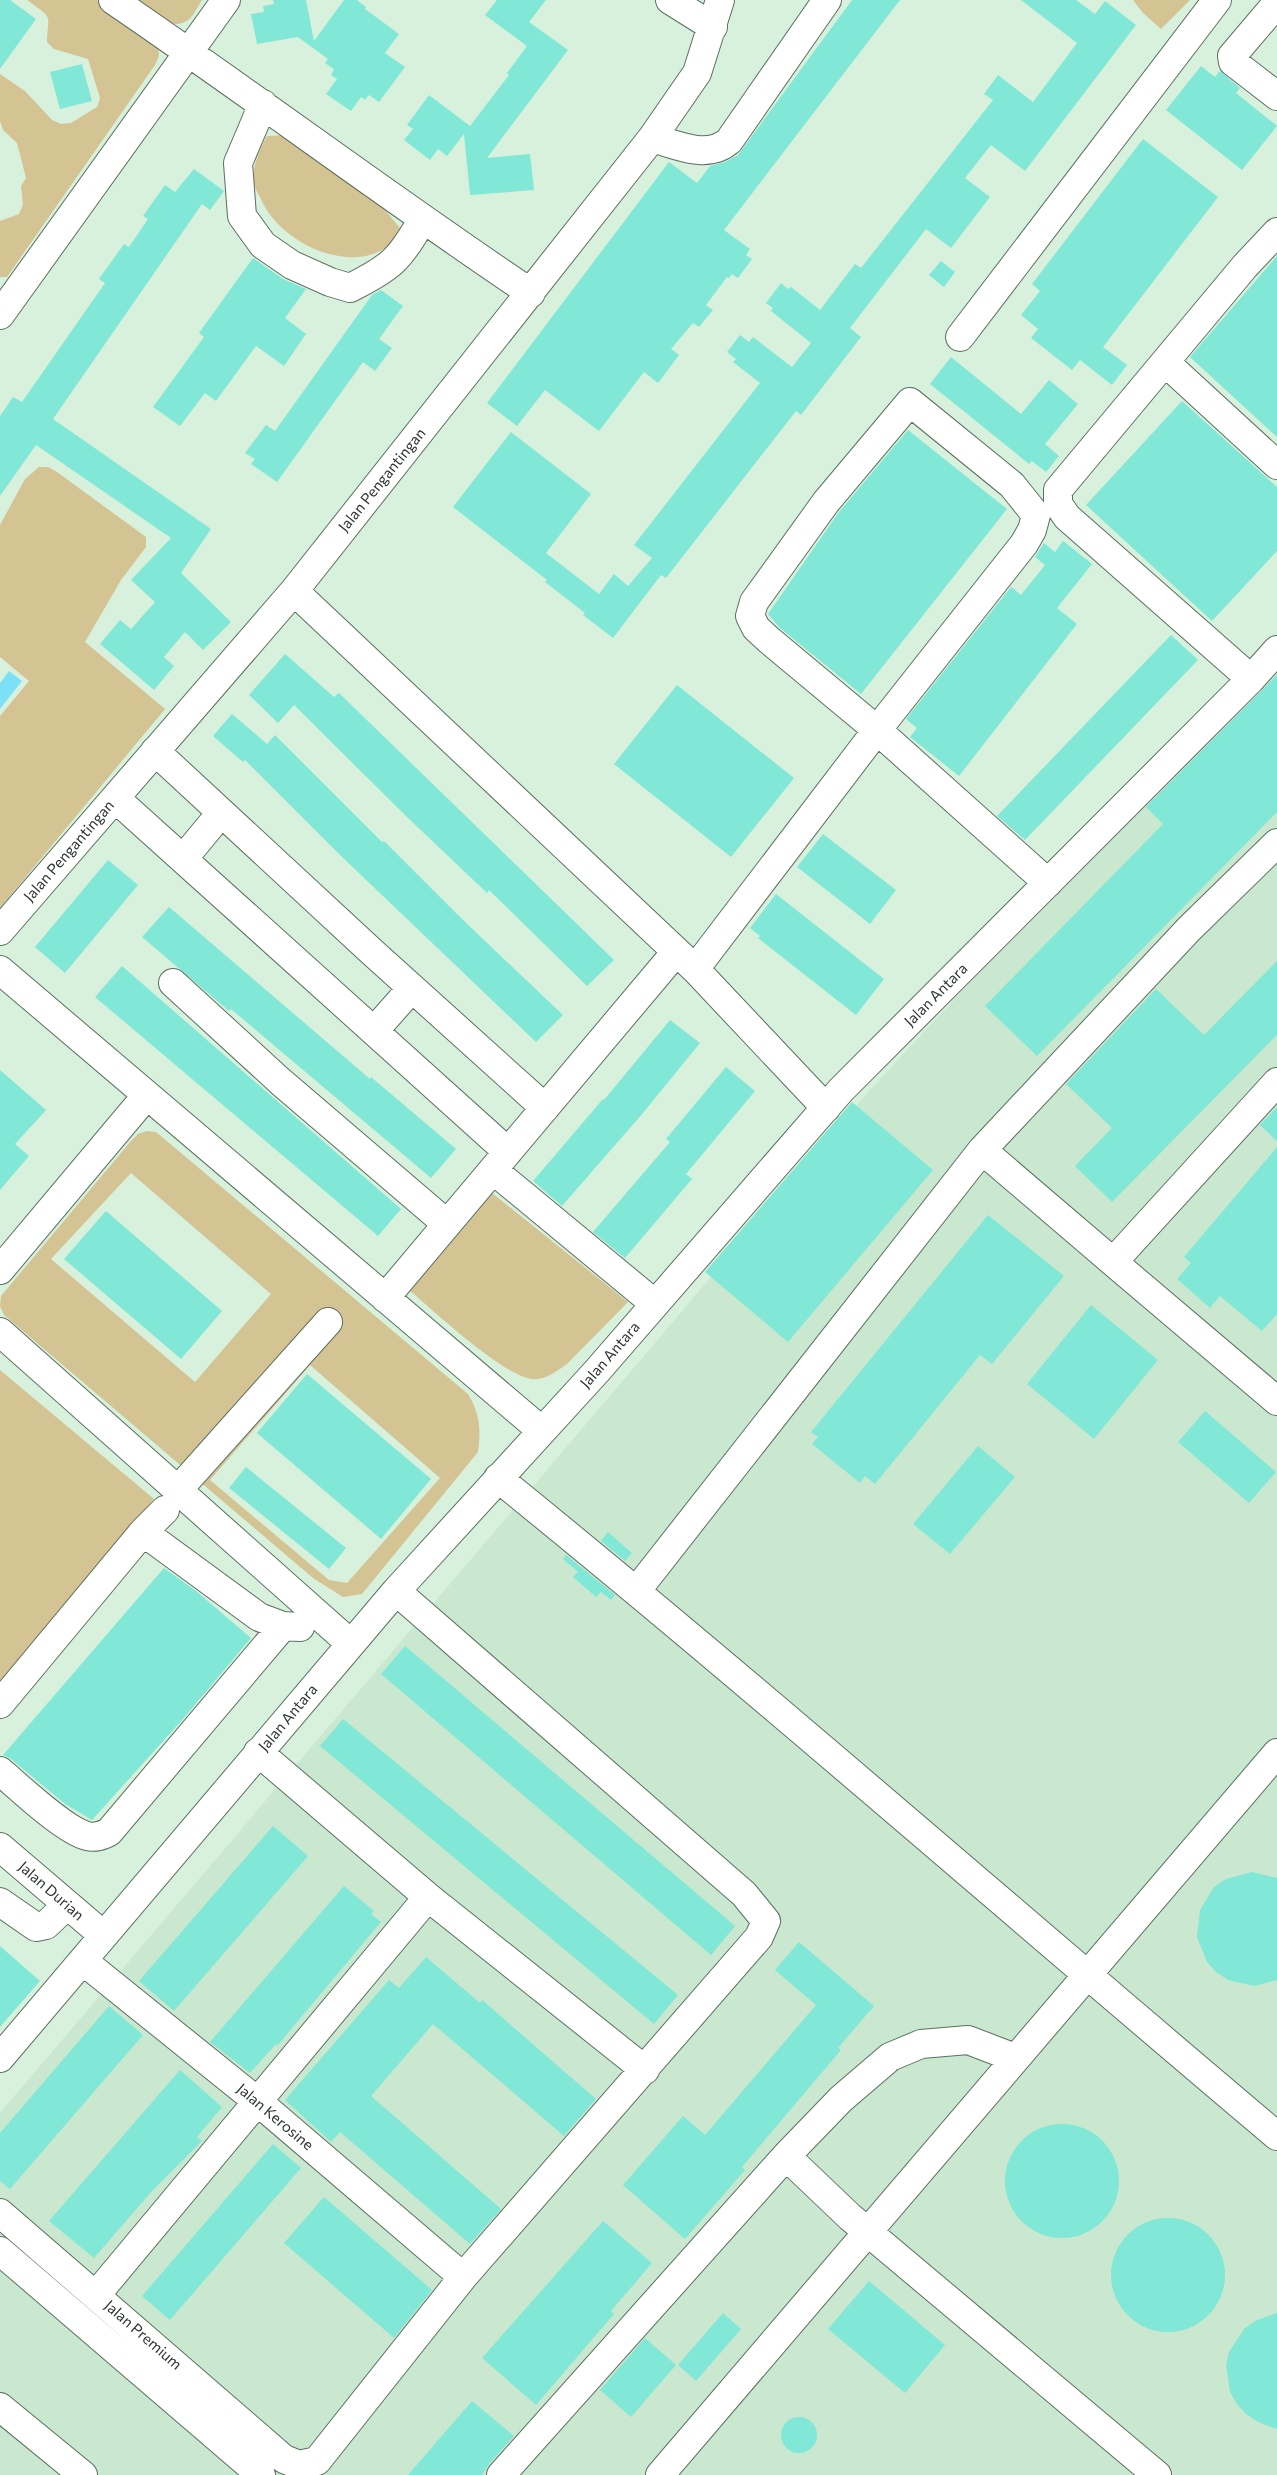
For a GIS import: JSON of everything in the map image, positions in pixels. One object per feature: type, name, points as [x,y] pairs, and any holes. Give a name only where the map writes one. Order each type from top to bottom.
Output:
[{"type":"street","points":[[112,0],[190,52],[422,220],[531,293]]},
{"type":"street","points":[[2,309],[226,0]]},
{"type":"street","points":[[670,0],[713,27]]},
{"type":"street","name":"Jalan Pengantingan","points":[[0,931],[294,591],[652,138],[697,73],[720,0]]},
{"type":"street","points":[[652,138],[701,151],[712,151],[722,147],[729,141],[827,0]]},
{"type":"street","points":[[960,336],[1217,0]]},
{"type":"street","points":[[1277,3],[1232,57],[1233,62],[1277,96]]},
{"type":"street","points":[[263,104],[238,163],[242,216],[263,245],[292,265],[350,288],[382,272],[406,249],[422,220]]},
{"type":"street","points":[[1251,679],[1067,517],[1058,504],[1058,490],[1245,266],[1277,232]]},
{"type":"street","points":[[1166,363],[1277,465]]},
{"type":"street","points":[[385,1298],[545,1108],[685,961],[877,730],[1024,544],[1032,530],[1036,515],[1012,485],[910,402],[826,502],[754,602],[750,616],[756,628],[769,640],[877,730],[1048,883]]},
{"type":"street","points":[[294,591],[685,961],[826,1108]]},
{"type":"street","name":"Jalan Antara","points":[[0,2058],[396,1591],[542,1431],[826,1108],[1251,679],[1277,650]]},
{"type":"street","points":[[155,752],[545,1108]]},
{"type":"street","points":[[115,798],[374,1031],[500,1161],[655,1304]]},
{"type":"street","points":[[183,859],[222,813]]},
{"type":"street","points":[[638,1590],[982,1150],[1189,929],[1277,843]]},
{"type":"street","points":[[0,970],[542,1431]]},
{"type":"street","points":[[173,983],[281,1082],[447,1224]]},
{"type":"street","points":[[374,1031],[412,988]]},
{"type":"street","points":[[1113,1262],[1277,1082]]},
{"type":"street","points":[[0,1270],[147,1095]]},
{"type":"street","points":[[982,1150],[1277,1401]]},
{"type":"street","points":[[0,1704],[143,1532],[328,1322]]},
{"type":"street","points":[[0,1332],[171,1501],[321,1617],[351,1644]]},
{"type":"street","points":[[498,1478],[638,1590],[1086,1976],[1277,2136]]},
{"type":"street","points":[[143,1532],[259,1617],[291,1628],[307,1626],[321,1617]]},
{"type":"street","points":[[396,1591],[744,1894],[766,1921],[759,1937],[464,2277]]},
{"type":"street","points":[[0,1772],[65,1824],[85,1836],[97,1837],[109,1832],[283,1626]]},
{"type":"street","points":[[258,1752],[428,1897],[645,2070]]},
{"type":"street","points":[[660,2475],[1277,1753]]},
{"type":"street","name":"Jalan Durian","points":[[0,1846],[103,1935]]},
{"type":"street","points":[[96,2295],[428,1897]]},
{"type":"street","points":[[0,1902],[36,1927],[46,1925],[67,1905]]},
{"type":"street","name":"Jalan Kerosine","points":[[83,1961],[257,2101],[464,2277]]},
{"type":"street","points":[[501,2475],[786,2156],[842,2099],[890,2057],[921,2044],[968,2040],[1015,2058]]},
{"type":"street","points":[[786,2156],[850,2217],[1157,2475]]},
{"type":"street","name":"Jalan Premium","points":[[0,2213],[284,2459],[299,2465],[317,2461],[464,2277]]},
{"type":"street","points":[[0,2251],[261,2475]]},
{"type":"street","points":[[0,2407],[83,2475]]},
{"type":"shaded area","points":[[27,0],[97,0],[158,46],[159,56],[155,65],[7,277],[0,277],[0,221],[19,214],[23,205],[21,186],[26,178],[17,143],[3,130],[0,121],[0,74],[25,91],[52,120],[61,124],[71,123],[97,107],[100,98],[88,59],[54,49],[47,42],[48,17]]},
{"type":"shaded area","points":[[126,0],[202,0],[190,18],[173,24],[156,18]]},
{"type":"shaded area","points":[[1133,0],[1190,0],[1161,29],[1143,13]]},
{"type":"shaded area","points":[[290,135],[386,211],[403,232],[387,247],[367,256],[346,257],[325,253],[304,244],[285,231],[270,215],[256,191],[253,180],[257,157],[267,136]]},
{"type":"shaded area","points":[[39,467],[48,467],[57,472],[146,537],[146,547],[121,580],[85,642],[165,709],[0,908],[0,716],[29,681],[0,657],[0,525],[25,479]]},
{"type":"shaded area","points":[[1277,652],[1277,2475],[0,2475],[0,2113],[870,1090]]},
{"type":"shaded area","points":[[147,1131],[156,1132],[468,1394],[472,1401],[479,1422],[478,1452],[362,1594],[343,1597],[313,1578],[4,1315],[0,1306],[1,1296],[138,1134]],"holes":[[[131,1173],[271,1294],[195,1382],[51,1259]],[[310,1365],[440,1478],[347,1583],[329,1580],[210,1480]]]},
{"type":"shaded area","points":[[492,1193],[628,1302],[568,1363],[546,1377],[531,1379],[503,1366],[409,1290]]},
{"type":"shaded area","points":[[0,1370],[154,1499],[0,1682]]},
{"type":"water","points":[[9,671],[22,681],[0,709],[0,683]]},
{"type":"building","points":[[0,0],[10,0],[36,19],[0,69]]},
{"type":"building","points":[[273,0],[306,0],[314,41],[344,0],[357,0],[366,7],[365,9],[399,34],[385,53],[405,67],[379,102],[369,95],[365,100],[361,97],[351,111],[326,94],[337,79],[331,75],[334,69],[325,63],[328,59],[298,37],[257,44],[251,14],[264,12],[263,6],[274,4]]},
{"type":"building","points":[[497,0],[546,0],[529,22],[568,50],[487,158],[530,154],[534,190],[470,195],[464,134],[509,75],[507,73],[527,46],[485,15]]},
{"type":"building","points":[[852,0],[900,0],[724,230],[750,249],[746,255],[752,259],[738,278],[732,274],[729,278],[727,277],[706,305],[713,310],[699,327],[693,323],[671,349],[679,355],[658,383],[644,372],[599,431],[545,390],[517,426],[487,403],[669,162],[697,183],[710,166],[738,155]]},
{"type":"building","points":[[1021,0],[1076,0],[1095,14],[1105,1],[1136,25],[1025,171],[991,145],[965,178],[990,197],[951,248],[926,229],[850,328],[861,337],[801,415],[796,411],[666,578],[661,575],[613,638],[545,582],[547,580],[453,507],[511,432],[591,494],[546,553],[599,594],[614,574],[628,586],[652,558],[634,545],[760,383],[733,362],[736,359],[727,352],[740,335],[749,342],[753,337],[792,367],[811,343],[771,311],[773,308],[766,303],[781,283],[788,289],[791,287],[820,310],[855,264],[861,268],[993,100],[984,94],[998,75],[1033,102],[1077,43]]},
{"type":"building","points":[[82,64],[92,101],[60,109],[50,72]]},
{"type":"building","points":[[1201,66],[1215,77],[1220,71],[1240,88],[1236,93],[1277,126],[1242,170],[1166,110]]},
{"type":"building","points":[[429,95],[470,126],[447,156],[438,149],[430,160],[404,140],[413,129],[407,125]]},
{"type":"building","points":[[1143,139],[1218,197],[1103,347],[1127,365],[1112,385],[1080,360],[1072,370],[1031,338],[1038,329],[1021,315],[1040,291],[1032,284]]},
{"type":"building","points":[[194,169],[224,191],[210,210],[202,204],[53,419],[211,529],[181,573],[231,622],[203,650],[185,632],[164,657],[174,666],[154,690],[100,644],[120,620],[131,629],[155,602],[131,580],[171,538],[36,445],[0,496],[0,416],[13,397],[22,402],[105,283],[99,279],[124,244],[129,247],[148,219],[143,216],[165,185],[175,192]]},
{"type":"building","points":[[1277,256],[1277,437],[1190,357]]},
{"type":"building","points":[[253,258],[283,279],[306,289],[285,318],[306,334],[284,366],[256,346],[216,401],[205,393],[180,426],[153,407],[204,337],[199,333]]},
{"type":"building","points":[[941,261],[955,272],[944,287],[929,275]]},
{"type":"building","points":[[381,290],[403,306],[379,339],[392,348],[375,371],[363,362],[277,482],[251,464],[255,459],[245,453],[266,425],[275,431],[372,295]]},
{"type":"building","points":[[951,357],[1021,414],[1049,380],[1078,404],[1045,444],[1059,456],[1046,472],[1032,461],[1029,464],[930,384]]},
{"type":"building","points":[[1182,401],[1277,487],[1277,551],[1212,621],[1086,505]]},
{"type":"building","points":[[908,430],[1007,509],[861,694],[780,628],[768,614],[839,512]]},
{"type":"building","points":[[1063,541],[1092,564],[1057,608],[1077,624],[959,776],[910,737],[917,728],[906,719],[1011,587],[1021,595],[1045,565],[1035,557],[1044,543],[1055,552]]},
{"type":"building","points":[[1171,635],[1198,660],[1025,840],[997,816]]},
{"type":"building","points":[[285,654],[334,697],[339,693],[614,960],[587,986],[489,890],[487,893],[407,817],[294,705],[278,723],[249,695]]},
{"type":"building","points":[[1277,675],[1277,812],[1037,1056],[985,1006],[1163,824],[1146,807]]},
{"type":"building","points":[[677,685],[794,778],[731,857],[614,764]]},
{"type":"building","points":[[232,714],[267,744],[275,735],[382,842],[384,841],[563,1015],[536,1042],[340,855],[245,760],[243,762],[213,736]]},
{"type":"building","points":[[823,834],[896,890],[870,924],[797,867]]},
{"type":"building","points":[[108,860],[138,885],[65,973],[35,947]]},
{"type":"building","points":[[776,894],[884,979],[856,1015],[758,938],[760,936],[750,928]]},
{"type":"building","points":[[169,907],[370,1079],[371,1077],[456,1149],[431,1178],[142,937]]},
{"type":"building","points":[[1277,961],[1277,1035],[1112,1202],[1075,1166],[1112,1128],[1066,1084],[1156,989],[1204,1035]]},
{"type":"building","points":[[122,966],[401,1209],[378,1236],[95,997]]},
{"type":"building","points":[[670,1020],[700,1043],[562,1206],[533,1181]]},
{"type":"building","points":[[726,1067],[755,1091],[686,1174],[692,1179],[625,1258],[593,1232],[670,1142],[666,1139]]},
{"type":"building","points":[[0,1070],[46,1110],[15,1144],[29,1156],[0,1190]]},
{"type":"building","points":[[852,1102],[933,1170],[788,1342],[705,1272]]},
{"type":"building","points":[[1277,1107],[1277,1141],[1260,1125]]},
{"type":"building","points":[[1277,1147],[1277,1314],[1262,1331],[1220,1296],[1210,1308],[1177,1279],[1191,1263],[1184,1257]]},
{"type":"building","points":[[106,1211],[222,1311],[181,1359],[64,1259]]},
{"type":"building","points":[[988,1215],[1064,1276],[992,1364],[980,1355],[875,1484],[865,1476],[860,1483],[812,1444],[818,1437],[811,1432]]},
{"type":"building","points":[[1091,1305],[1158,1360],[1094,1439],[1027,1384]]},
{"type":"building","points":[[307,1374],[431,1479],[381,1539],[257,1433]]},
{"type":"building","points":[[1205,1411],[1276,1472],[1249,1503],[1178,1442]]},
{"type":"building","points":[[978,1446],[1015,1477],[950,1554],[913,1524]]},
{"type":"building","points":[[246,1467],[346,1548],[329,1569],[229,1488]]},
{"type":"building","points":[[608,1532],[632,1553],[625,1561],[601,1541]]},
{"type":"building","points":[[566,1555],[615,1595],[611,1600],[601,1592],[596,1597],[573,1577],[578,1572],[563,1559]]},
{"type":"building","points":[[164,1568],[196,1591],[251,1638],[183,1719],[92,1820],[65,1804],[11,1759],[3,1755]]},
{"type":"building","points":[[405,1646],[735,1926],[711,1955],[381,1674]]},
{"type":"building","points":[[343,1719],[678,1995],[654,2024],[320,1746]]},
{"type":"building","points":[[273,1826],[308,1856],[174,2011],[139,1981]]},
{"type":"building","points":[[1252,1872],[1277,1878],[1277,1980],[1254,1986],[1228,1980],[1216,1972],[1207,1962],[1197,1937],[1200,1910],[1214,1887],[1226,1879]]},
{"type":"building","points":[[344,1886],[374,1911],[371,1914],[381,1922],[277,2046],[276,2044],[250,2073],[210,2042]]},
{"type":"building","points":[[799,1942],[874,2006],[838,2048],[841,2050],[742,2167],[745,2170],[685,2239],[623,2185],[683,2116],[705,2135],[816,2005],[775,1970]]},
{"type":"building","points":[[0,1946],[40,1981],[0,2027]]},
{"type":"building","points":[[426,1957],[480,2003],[482,2000],[596,2099],[564,2136],[433,2024],[371,2096],[501,2209],[470,2244],[340,2132],[331,2142],[285,2100],[389,1980],[399,1988]]},
{"type":"building","points":[[109,2006],[143,2035],[10,2189],[0,2181],[0,2133]]},
{"type":"building","points":[[180,2070],[222,2107],[197,2137],[202,2141],[152,2191],[94,2258],[49,2221]]},
{"type":"building","points":[[1062,2124],[1084,2129],[1102,2141],[1114,2159],[1119,2181],[1114,2203],[1102,2221],[1084,2233],[1062,2238],[1040,2233],[1022,2221],[1010,2203],[1005,2181],[1010,2159],[1022,2141],[1040,2129]]},
{"type":"building","points":[[273,2144],[301,2168],[170,2320],[142,2296]]},
{"type":"building","points":[[324,2197],[432,2290],[394,2338],[284,2243]]},
{"type":"building","points":[[1168,2218],[1190,2223],[1208,2235],[1220,2253],[1225,2275],[1220,2297],[1208,2315],[1190,2327],[1168,2332],[1146,2327],[1128,2315],[1116,2297],[1111,2275],[1116,2253],[1128,2235],[1146,2223]]},
{"type":"building","points":[[603,2221],[652,2263],[611,2311],[614,2314],[536,2405],[482,2358]]},
{"type":"building","points":[[869,2281],[945,2345],[905,2393],[828,2329]]},
{"type":"building","points":[[723,2313],[741,2329],[696,2381],[678,2365]]},
{"type":"building","points":[[1277,2313],[1277,2429],[1258,2422],[1237,2404],[1230,2392],[1226,2365],[1229,2352],[1244,2329],[1255,2321]]},
{"type":"building","points":[[645,2338],[676,2365],[631,2417],[600,2390]]},
{"type":"building","points":[[472,2401],[514,2436],[482,2475],[408,2475]]},
{"type":"building","points":[[799,2417],[812,2422],[817,2435],[812,2448],[799,2453],[786,2448],[781,2435],[786,2422]]}]
